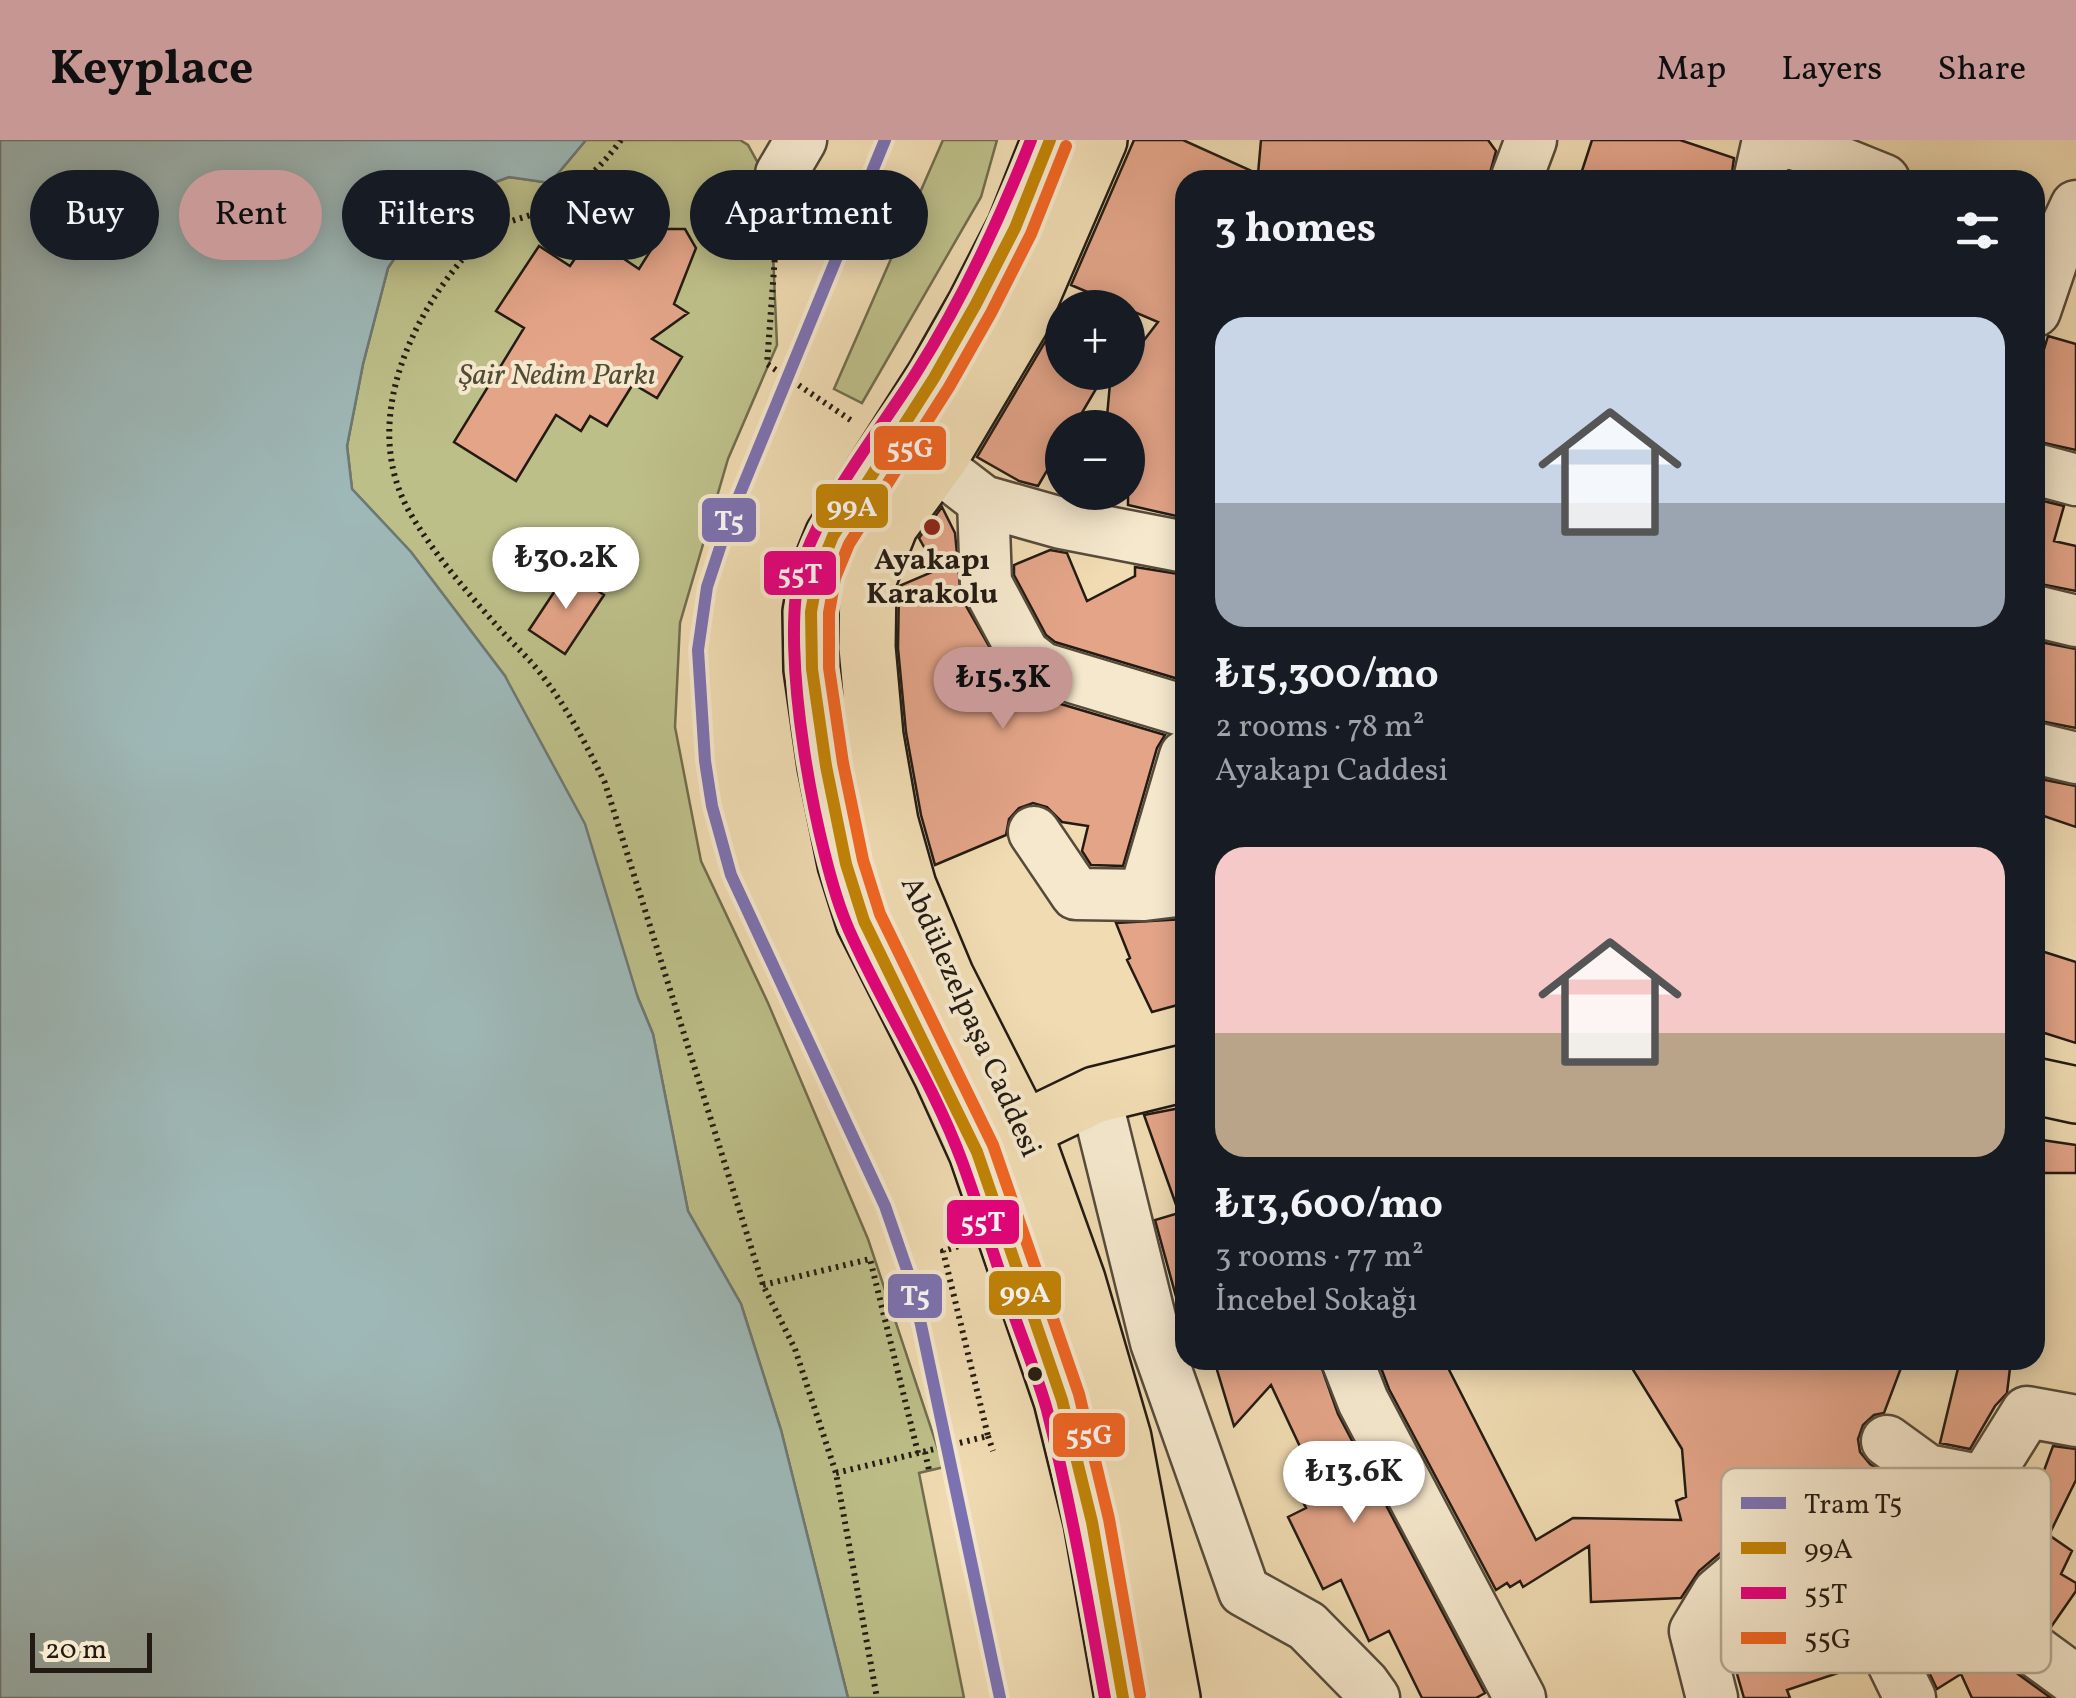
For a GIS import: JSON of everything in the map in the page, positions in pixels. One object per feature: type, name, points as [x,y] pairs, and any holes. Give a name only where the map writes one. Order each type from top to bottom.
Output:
[{"type":"main road","name":"Abdülezelpaşa Caddesi","points":[[913,456],[951,348],[1016,228],[1050,140]]},
{"type":"main road","name":"Abdülezelpaşa Caddesi","points":[[1099,140],[1020,320],[913,456],[833,536],[818,574],[812,612],[812,669],[842,848],[864,921],[1000,1140],[1076,1280],[1123,1438],[1172,1698]]},
{"type":"main road","points":[[1000,1140],[1095,1095],[1175,1075]]},
{"type":"main road","points":[[2045,1088],[2076,1095]]},
{"type":"main road","name":"Abdülezelpaşa Caddesi","points":[[1000,1140],[1005,1230],[1080,1463],[1123,1698]]},
{"type":"street","points":[[1520,170],[1531,140]]},
{"type":"street","points":[[1761,170],[1768,140]]},
{"type":"street","points":[[1785,140],[1859,170]]},
{"type":"street","points":[[2045,284],[2061,238]]},
{"type":"street","points":[[913,456],[983,501],[1061,523],[1175,545]]},
{"type":"street","points":[[2045,472],[2076,480]]},
{"type":"street","points":[[983,501],[986,583],[1024,654],[1042,668],[1175,707]]},
{"type":"street","points":[[2045,614],[2076,622]]},
{"type":"street","points":[[2045,750],[2076,758]]},
{"type":"street","points":[[1034,832],[1076,894],[1165,892],[1175,824]]},
{"type":"street","points":[[1095,1095],[1156,1342],[1244,1592],[1307,1626],[1374,1698]]},
{"type":"street","points":[[1351,1370],[1364,1402],[1520,1698]]},
{"type":"street","points":[[1992,1468],[2027,1412],[2076,1422]]},
{"type":"street","points":[[1887,1441],[1924,1468]]},
{"type":"street","points":[[1712,1698],[1695,1631],[1721,1590]]},
{"type":"street","points":[[2051,1663],[2076,1681]]},
{"type":"street","points":[[1898,1673],[1910,1698]]},
{"type":"path","points":[[621,140],[599,170],[541,211],[496,227],[462,260],[420,316],[398,367],[390,420],[392,463],[408,509],[429,542],[542,675],[578,728],[605,783],[763,1285],[795,1348],[836,1473],[877,1698]]},
{"type":"path","points":[[791,157],[767,364],[913,456]]},
{"type":"path","points":[[992,1451],[943,1251],[1005,1230]]},
{"type":"path","points":[[763,1285],[870,1259],[929,1470]]},
{"type":"path","points":[[836,1473],[988,1436]]},
{"type":"green space","name":"Şair Nedim Parkı","points":[[586,140],[740,140],[748,145],[762,170],[690,170],[690,260],[773,260],[777,345],[728,459],[680,623],[675,727],[701,861],[768,1003],[868,1239],[944,1467],[919,1473],[964,1698],[848,1698],[781,1430],[741,1304],[688,1211],[653,1034],[505,676],[411,552],[352,489],[347,446],[363,364],[393,260],[510,260],[510,177],[530,180],[530,260],[670,260],[670,170],[561,170]]},
{"type":"green space","points":[[943,140],[997,140],[981,197],[862,403],[834,389],[890,260],[928,260],[928,174]]},
{"type":"water","points":[[0,140],[586,140],[561,170],[530,170],[530,180],[510,177],[510,170],[342,170],[342,260],[393,260],[363,364],[347,446],[352,489],[411,552],[505,676],[585,824],[638,998],[653,1034],[688,1211],[741,1304],[781,1430],[848,1698],[0,1698]]},
{"type":"building","points":[[1134,140],[1183,140],[1249,170],[1175,170],[1175,516],[1145,509],[1145,410],[1108,410],[1109,390],[1145,390],[1145,339],[1158,322],[1145,316],[1145,290],[1083,290],[1071,285]]},
{"type":"building","points":[[1261,140],[1488,140],[1496,151],[1491,170],[1258,170]]},
{"type":"building","points":[[1592,140],[1680,140],[1734,158],[1732,170],[1582,170]]},
{"type":"building","points":[[670,229],[685,229],[690,238],[691,260],[674,304],[688,313],[652,339],[682,357],[657,398],[633,384],[607,426],[590,416],[581,431],[556,415],[516,481],[454,442],[524,328],[496,311],[530,260],[561,260],[570,266],[574,260],[626,260],[639,269],[645,260],[670,260]]},
{"type":"building","points":[[2048,336],[2076,344],[2076,450],[2045,443]]},
{"type":"building","points":[[1045,342],[1045,390],[1095,390],[1084,410],[1045,410],[1045,474],[1038,486],[1019,481],[977,457]]},
{"type":"building","points":[[2045,501],[2064,506],[2054,541],[2076,546],[2076,591],[2045,585]]},
{"type":"building","points":[[942,507],[955,533],[961,597],[1006,676],[1034,696],[1165,735],[1157,748],[1123,866],[1091,865],[1082,851],[1088,826],[1062,822],[1047,807],[1033,803],[1019,808],[1009,819],[1006,835],[935,865],[921,815],[906,732],[898,648],[899,586],[937,570],[919,538]]},
{"type":"building","points":[[1050,550],[1067,553],[1087,601],[1135,576],[1135,567],[1175,573],[1175,678],[1055,642],[1046,635],[1014,575],[1014,565]]},
{"type":"building","points":[[568,571],[604,595],[565,654],[529,630]]},
{"type":"building","points":[[2045,643],[2076,649],[2076,728],[2045,722]]},
{"type":"building","points":[[2045,780],[2076,786],[2076,827],[2045,816]]},
{"type":"building","points":[[1175,920],[1175,1006],[1152,1012],[1127,960],[1130,958],[1116,923]]},
{"type":"building","points":[[2045,952],[2076,962],[2076,1043],[2045,1033]]},
{"type":"building","points":[[1175,1109],[1175,1202],[1144,1115]]},
{"type":"building","points":[[2045,1140],[2076,1145],[2076,1173],[2045,1173]]},
{"type":"building","points":[[1175,1214],[1175,1293],[1155,1220]]},
{"type":"building","points":[[1217,1370],[1323,1370],[1338,1414],[1485,1693],[1476,1698],[1422,1698],[1389,1631],[1369,1641],[1341,1580],[1323,1589],[1288,1517],[1306,1508],[1291,1478],[1310,1468],[1271,1385],[1234,1426]]},
{"type":"building","points":[[1382,1370],[1449,1370],[1536,1540],[1573,1518],[1681,1520],[1676,1501],[1686,1497],[1682,1449],[1633,1370],[1900,1370],[1884,1413],[1874,1415],[1863,1425],[1858,1439],[1860,1452],[1876,1468],[1721,1468],[1721,1552],[1699,1571],[1681,1598],[1591,1602],[1589,1546],[1523,1587],[1520,1581],[1496,1590]]},
{"type":"building","points":[[1958,1370],[2010,1370],[2007,1393],[1970,1449],[1940,1443]]},
{"type":"building","points":[[2053,1446],[2076,1449],[2076,1480],[2051,1531],[2051,1468],[2045,1468]]},
{"type":"building","points":[[2051,1536],[2072,1551],[2061,1574],[2076,1583],[2076,1591],[2051,1627]]},
{"type":"building","points":[[1737,1673],[1838,1673],[1787,1690],[1790,1698],[1744,1698]]},
{"type":"building","points":[[1929,1673],[2017,1673],[2051,1698],[1972,1698],[1961,1674],[1937,1689]]},
{"type":"tram line","name":"T5","points":[[885,140],[729,520],[707,587],[698,650],[705,761],[712,806],[731,875],[885,1206],[913,1287],[1000,1698]]},
{"type":"transit line","name":"55T","points":[[1031,140],[965,288],[916,373],[836,494],[810,544],[795,603],[794,647],[804,750],[824,853],[849,930],[951,1134],[1040,1386],[1071,1517],[1105,1698]]},
{"type":"transit line","name":"99A","points":[[1050,140],[1015,228],[976,304],[934,378],[833,536],[818,573],[811,612],[812,669],[846,864],[864,921],[977,1152],[1062,1400],[1092,1522],[1123,1698]]},
{"type":"transit line","name":"55G","points":[[1066,146],[1031,234],[991,313],[849,544],[835,578],[829,613],[829,668],[863,860],[880,914],[993,1145],[1079,1394],[1109,1519],[1140,1695]]},
{"type":"place","name":"Ayakapı Karakolu","points":[[932,527]]}]
